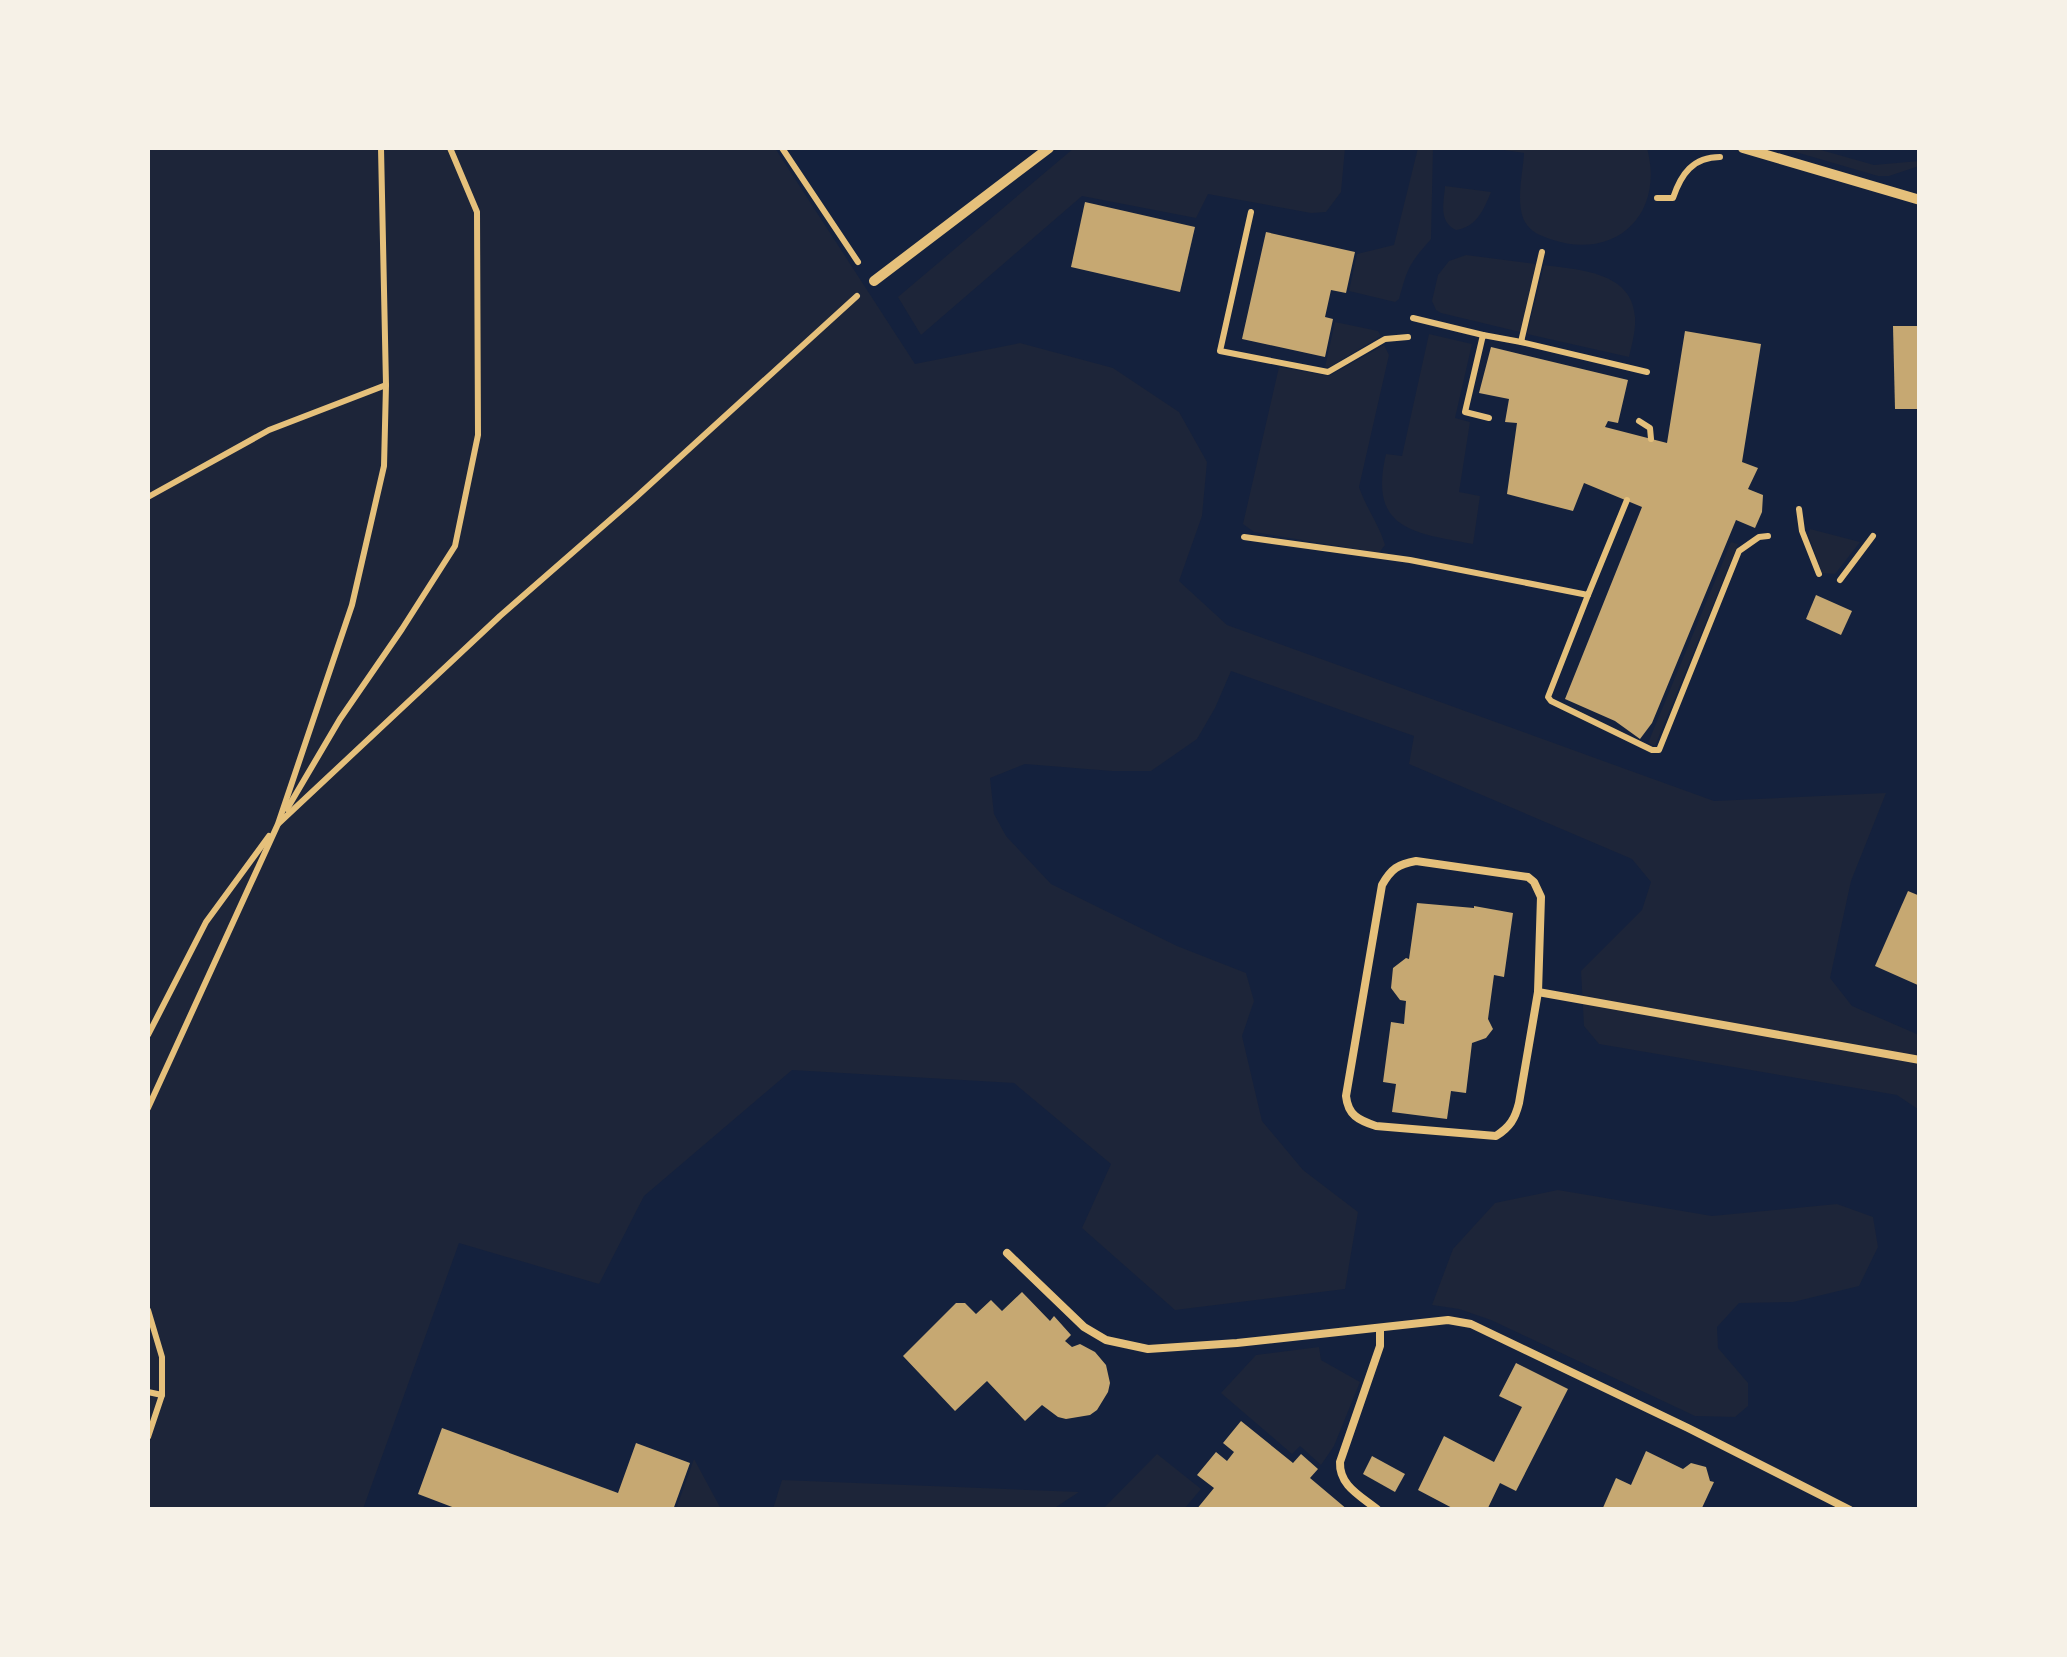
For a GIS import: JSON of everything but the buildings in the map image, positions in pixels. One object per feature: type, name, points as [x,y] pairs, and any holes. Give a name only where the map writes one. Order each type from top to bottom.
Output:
[{"type":"street","points":[[874,281],[1050,148]]},
{"type":"street","points":[[1743,148],[1920,200]]},
{"type":"lane","points":[[1416,861],[1528,877],[1534,882],[1541,897],[1538,992],[1516,1116],[1496,1136],[1376,1126],[1360,1121],[1348,1108],[1346,1096],[1382,885],[1400,864],[1416,861]]},
{"type":"lane","points":[[1538,992],[1920,1060]]},
{"type":"lane","points":[[1007,1253],[1084,1327],[1106,1340],[1148,1350],[1448,1320],[1472,1324],[1850,1510]]},
{"type":"lane","points":[[1378,1510],[1347,1486],[1340,1462],[1380,1346],[1380,1328]]},
{"type":"path","points":[[148,1108],[278,824],[352,605],[384,466],[381,148]]},
{"type":"path","points":[[148,1035],[206,922],[278,824],[340,719],[455,546],[478,435],[477,212],[450,148]]},
{"type":"path","points":[[278,824],[500,616],[874,281],[782,148]]},
{"type":"path","points":[[1252,212],[1220,351],[1328,372],[1385,339],[1408,337]]},
{"type":"path","points":[[1521,342],[1542,252]]},
{"type":"path","points":[[1413,318],[1647,372]]},
{"type":"path","points":[[1483,335],[1465,412],[1490,418]]},
{"type":"path","points":[[148,496],[269,430],[386,384]]},
{"type":"path","points":[[1639,421],[1650,428],[1651,439]]},
{"type":"path","points":[[1627,500],[1548,697],[1551,702],[1652,750],[1659,750],[1740,551],[1760,536],[1768,536]]},
{"type":"path","points":[[1799,509],[1802,531],[1819,574]]},
{"type":"path","points":[[1840,580],[1874,536]]},
{"type":"path","points":[[1244,537],[1410,560],[1588,595]]},
{"type":"path","points":[[148,1310],[162,1357],[162,1395],[148,1437]]},
{"type":"path","points":[[148,1392],[162,1395]]},
{"type":"shaded area","points":[[148,148],[775,148],[915,364],[1020,343],[1113,368],[1179,412],[1207,462],[1202,516],[1179,581],[1227,625],[1714,801],[1886,793],[1851,881],[1830,978],[1852,1006],[1919,1035],[1919,1110],[1897,1095],[1599,1044],[1584,1026],[1581,971],[1642,910],[1651,882],[1632,859],[1409,764],[1414,736],[1231,671],[1197,739],[1151,771],[1025,764],[990,778],[994,814],[1006,836],[1051,884],[1177,946],[1246,973],[1254,1001],[1242,1036],[1262,1121],[1303,1170],[1358,1212],[1345,1289],[1175,1310],[1082,1228],[1111,1164],[1014,1083],[792,1070],[644,1196],[599,1284],[459,1243],[363,1509],[148,1509]]},
{"type":"shaded area","points":[[1074,148],[1345,148],[1341,192],[1326,212],[1311,213],[1208,194],[1196,218],[1082,196],[921,335],[898,297]]},
{"type":"shaded area","points":[[1418,148],[1433,148],[1431,239],[1410,266],[1395,302],[1349,291],[1357,254],[1394,245]]},
{"type":"shaded area","points":[[1491,148],[1647,148],[1649,193],[1642,212],[1614,238],[1596,244],[1550,239],[1533,231],[1522,215],[1524,153]]},
{"type":"shaded area","points":[[1782,148],[1814,148],[1874,165],[1919,161],[1919,166],[1878,176]]},
{"type":"shaded area","points":[[1445,186],[1491,192],[1474,221],[1456,230],[1444,217]]},
{"type":"shaded area","points":[[1466,255],[1536,264],[1520,332],[1436,310],[1432,301],[1438,275],[1449,261]]},
{"type":"shaded area","points":[[1544,265],[1601,276],[1624,290],[1635,317],[1629,357],[1527,334]]},
{"type":"shaded area","points":[[1335,322],[1378,331],[1381,336],[1325,367]]},
{"type":"shaded area","points":[[1429,334],[1472,344],[1455,418],[1470,422],[1459,492],[1480,496],[1473,544],[1415,531],[1390,513],[1384,499],[1386,454],[1402,456]]},
{"type":"shaded area","points":[[1384,345],[1389,355],[1359,487],[1385,545],[1379,553],[1254,532],[1243,524],[1279,367],[1329,376]]},
{"type":"shaded area","points":[[1810,529],[1860,542],[1835,574],[1822,573],[1808,534]]},
{"type":"shaded area","points":[[1731,542],[1738,544],[1655,746],[1648,743]]},
{"type":"shaded area","points":[[1558,1190],[1712,1216],[1837,1204],[1873,1217],[1878,1247],[1859,1286],[1793,1302],[1739,1303],[1717,1327],[1718,1348],[1748,1383],[1748,1406],[1735,1417],[1695,1416],[1491,1320],[1432,1305],[1453,1249],[1495,1203]]},
{"type":"shaded area","points":[[1319,1347],[1321,1360],[1360,1382],[1334,1446],[1321,1465],[1300,1446],[1292,1454],[1221,1393],[1256,1355]]},
{"type":"shaded area","points":[[1157,1454],[1201,1489],[1184,1509],[1103,1509]]},
{"type":"shaded area","points":[[694,1459],[721,1509],[676,1509]]},
{"type":"shaded area","points":[[782,1480],[1079,1492],[1053,1509],[773,1509]]}]
